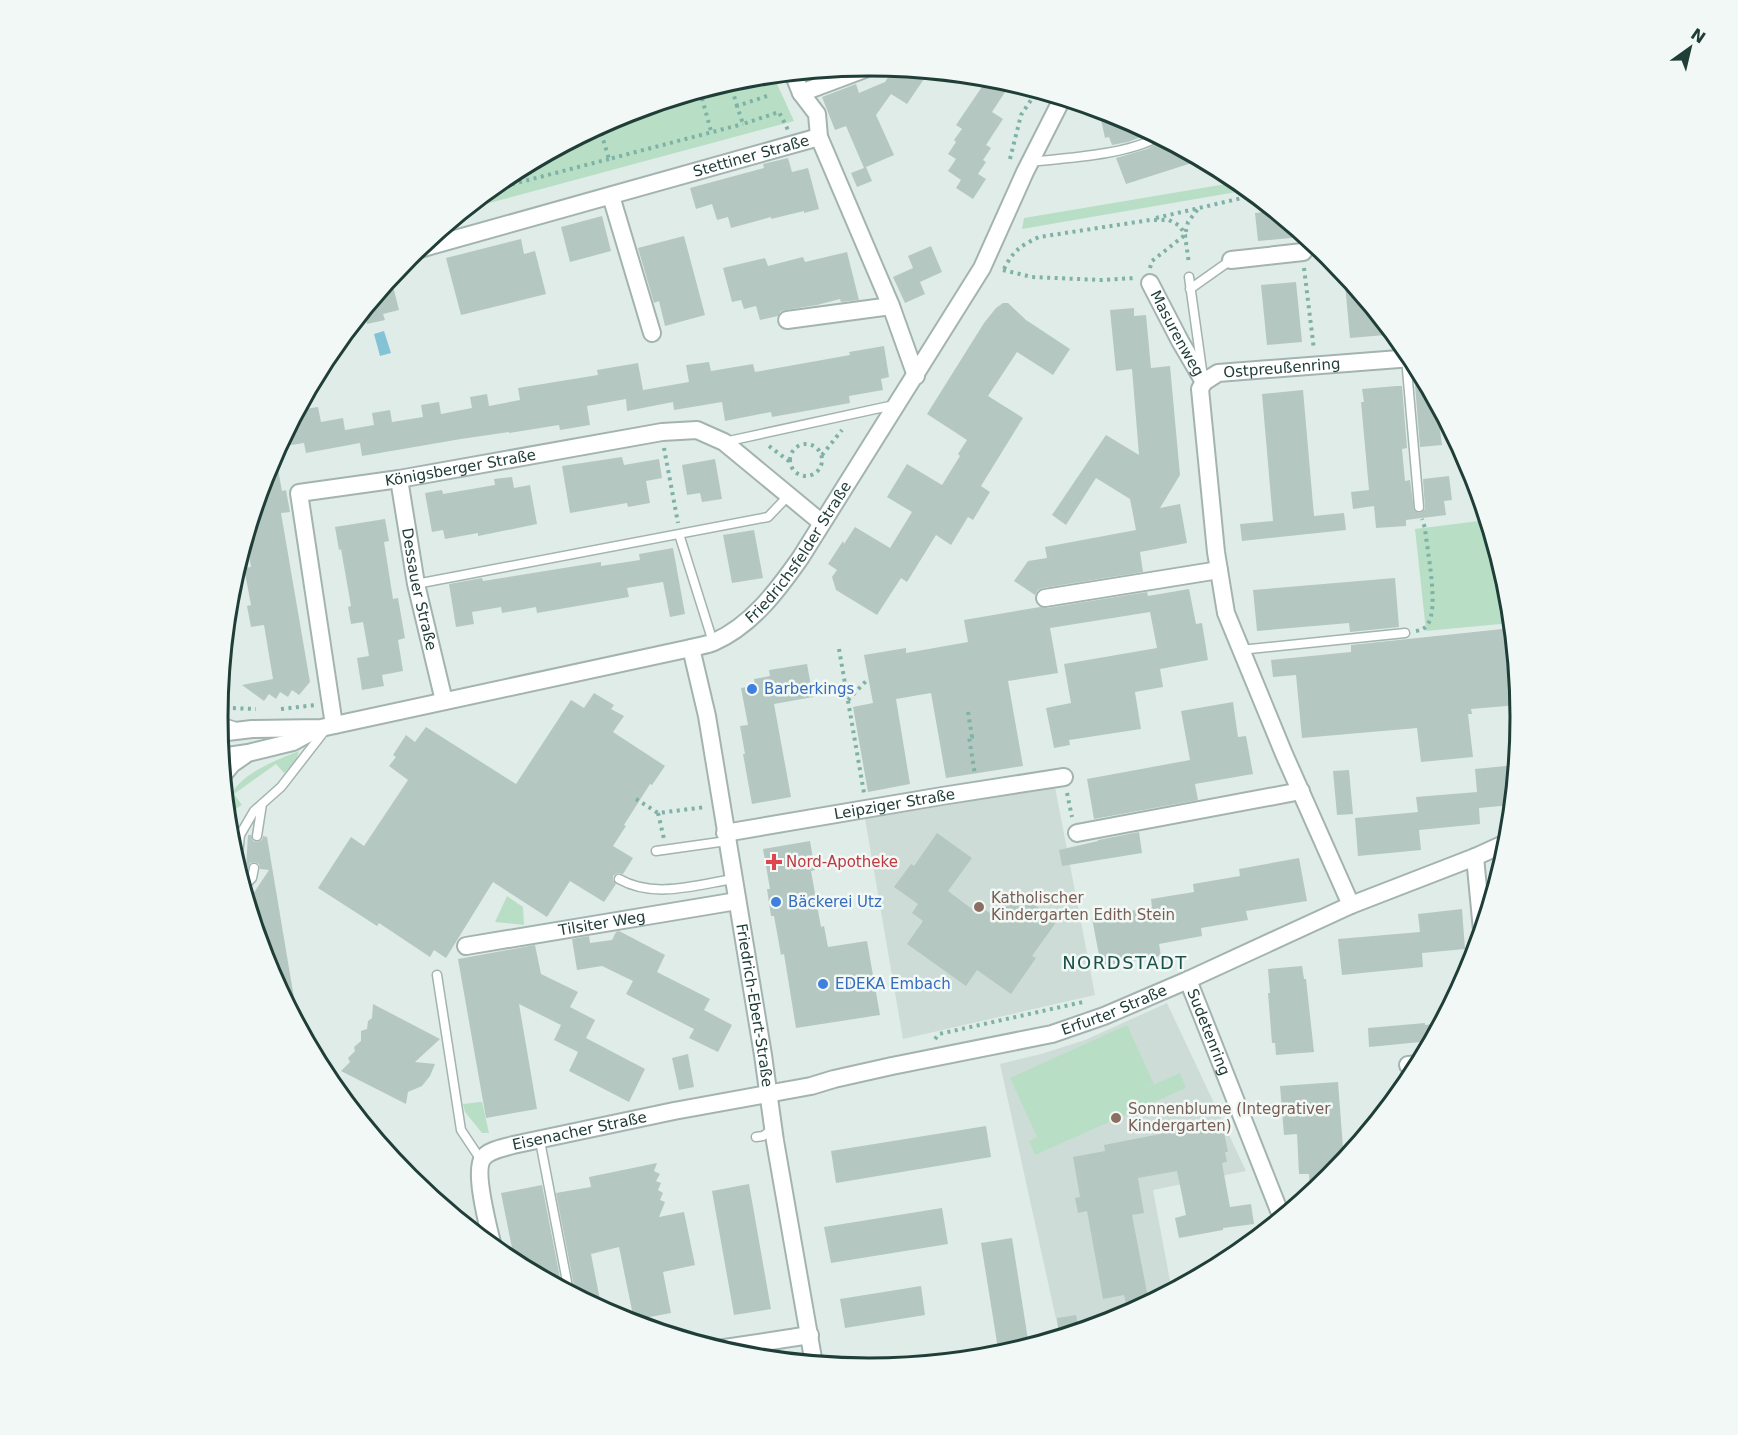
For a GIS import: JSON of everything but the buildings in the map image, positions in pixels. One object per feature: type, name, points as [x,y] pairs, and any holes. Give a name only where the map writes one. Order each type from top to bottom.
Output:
[{"type":"street","points":[[801,93],[843,77]]},
{"type":"street","points":[[796,81],[801,93],[817,114],[819,137]]},
{"type":"street","name":"Friedrichsfelder Straße","points":[[228,732],[328,726],[691,648],[713,642],[732,632],[771,597],[801,557],[916,376],[982,268],[1029,162],[1059,106]]},
{"type":"street","name":"Stettiner Straße","points":[[437,244],[819,137],[891,306],[916,376]]},
{"type":"street","points":[[611,196],[652,333]]},
{"type":"street","points":[[1231,260],[1304,247]]},
{"type":"street","name":"Masurenweg","points":[[1149,280],[1204,382]]},
{"type":"street","points":[[788,320],[891,306]]},
{"type":"street","name":"Ostpreußenring","points":[[1351,905],[1226,613],[1219,570],[1200,389],[1204,382],[1218,373],[1316,366],[1399,356]]},
{"type":"street","name":"Königsberger Straße","points":[[328,726],[332,704],[299,493],[399,479],[662,432],[697,430],[724,442],[822,522]]},
{"type":"street","name":"Dessauer Straße","points":[[399,479],[417,584],[444,701]]},
{"type":"street","points":[[1045,598],[1219,570]]},
{"type":"street","name":"Friedrich-Ebert-Straße","points":[[691,648],[707,716],[773,1129],[813,1356]]},
{"type":"street","name":"Friedrichsfelder Straße","points":[[229,756],[293,742],[328,726]]},
{"type":"street","name":"Friedrichsfelder Straße","points":[[230,767],[248,753]]},
{"type":"street","name":"Leipziger Straße","points":[[726,837],[867,809],[1064,777]]},
{"type":"street","points":[[1077,833],[1301,791]]},
{"type":"street","name":"Erfurter Straße","points":[[768,1093],[811,1086],[834,1079],[1052,1034],[1104,1016],[1351,905],[1497,847]]},
{"type":"street","points":[[1475,857],[1480,910]]},
{"type":"street","name":"Tilsiter Weg","points":[[466,946],[737,901]]},
{"type":"street","name":"Sudetenring","points":[[1188,980],[1279,1210]]},
{"type":"street","name":"Eisenacher Straße","points":[[481,1160],[489,1153],[513,1145],[768,1093]]},
{"type":"street","points":[[481,1160],[479,1174],[491,1234]]},
{"type":"street","points":[[741,1345],[810,1335]]},
{"type":"lane","points":[[1029,162],[1108,153],[1149,141]]},
{"type":"lane","points":[[1190,289],[1231,260]]},
{"type":"lane","points":[[1190,277],[1204,382]]},
{"type":"lane","points":[[1409,373],[1419,507]]},
{"type":"lane","points":[[724,442],[897,405]]},
{"type":"lane","points":[[417,584],[768,517],[789,495]]},
{"type":"lane","points":[[680,534],[713,642]]},
{"type":"lane","points":[[1240,650],[1405,633]]},
{"type":"lane","points":[[228,725],[252,729]]},
{"type":"lane","points":[[239,840],[254,811],[281,787],[328,726]]},
{"type":"lane","points":[[257,836],[262,804]]},
{"type":"lane","points":[[656,851],[726,837]]},
{"type":"lane","points":[[249,881],[254,868]]},
{"type":"lane","points":[[619,879],[647,890],[672,889],[733,879]]},
{"type":"lane","points":[[437,975],[462,1130],[481,1160]]},
{"type":"lane","points":[[756,1137],[763,1136],[773,1129]]},
{"type":"lane","points":[[540,1141],[567,1283]]},
{"type":"path","points":[[733,91],[743,124]]},
{"type":"path","points":[[737,106],[767,96]]},
{"type":"path","points":[[1009,164],[1021,115],[1033,97]]},
{"type":"path","points":[[702,98],[712,131]]},
{"type":"path","points":[[518,182],[743,124],[779,112],[785,124]]},
{"type":"path","points":[[602,135],[609,159]]},
{"type":"path","points":[[982,268],[997,275],[1023,244],[1039,237],[1149,220],[1243,198]]},
{"type":"path","points":[[1004,269],[1032,277],[1149,280],[1152,261],[1185,235],[1188,222],[1198,209]]},
{"type":"path","points":[[1149,220],[1169,220],[1179,226],[1185,235],[1190,277]]},
{"type":"path","points":[[1307,250],[1316,366]]},
{"type":"path","points":[[822,455],[855,413]]},
{"type":"path","points":[[662,432],[680,534]]},
{"type":"path","points":[[754,435],[790,462],[795,472],[800,475],[810,476],[819,470],[822,465],[822,455],[816,446],[806,443],[795,447],[790,462]]},
{"type":"path","points":[[1405,633],[1425,629],[1434,608],[1425,528],[1419,507]]},
{"type":"path","points":[[839,649],[862,768],[867,809]]},
{"type":"path","points":[[848,701],[868,679]]},
{"type":"path","points":[[279,709],[332,704]]},
{"type":"path","points":[[228,707],[259,710]]},
{"type":"path","points":[[968,712],[972,737],[969,737],[977,790]]},
{"type":"path","points":[[636,799],[658,813],[707,807]]},
{"type":"path","points":[[658,813],[666,849]]},
{"type":"path","points":[[919,1061],[939,1034],[1083,1002],[1104,1016]]},
{"type":"shaded area","name":"Katholischer Kindergarten Edith Stein","points":[[1055,787],[1095,995],[903,1039],[865,819]]},
{"type":"shaded area","name":"Sonnenblume (Integrativer Kindergarten)","points":[[1167,1003],[1246,1171],[1153,1190],[1170,1283],[1114,1310],[1058,1329],[1000,1064],[1085,1040]]},
{"type":"green space","points":[[777,83],[794,121],[486,204],[548,162],[585,143],[624,125],[703,98]]},
{"type":"green space","points":[[1224,184],[1235,192],[1022,229],[1024,218]]},
{"type":"green space","points":[[1479,521],[1498,592],[1503,624],[1426,631],[1415,529]]},
{"type":"green space","points":[[299,751],[296,761],[284,773],[276,764],[234,794],[242,805],[234,810],[232,794],[242,781],[260,768]]},
{"type":"green space","points":[[507,896],[523,907],[524,925],[495,922]]},
{"type":"green space","points":[[1127,1025],[1154,1084],[1119,1100],[1180,1073],[1186,1088],[1035,1155],[1029,1141],[1037,1137],[1010,1078]]},
{"type":"green space","points":[[482,1102],[489,1133],[482,1133],[465,1112],[463,1104]]},
{"type":"water","points":[[384,331],[391,353],[380,356],[374,334]]},
{"type":"place","name":"Barberkings","points":[[752,689]]},
{"type":"place","name":"Nord-Apotheke","points":[[774,862]]},
{"type":"place","name":"Bäckerei Utz","points":[[776,902]]},
{"type":"place","name":"Katholischer Kindergarten Edith Stein","points":[[979,907]]},
{"type":"place","name":"EDEKA Embach","points":[[823,984]]},
{"type":"place","name":"Sonnenblume (Integrativer Kindergarten)","points":[[1116,1118]]},
{"type":"district","name":"NORDSTADT","points":[[1125,963]]}]
